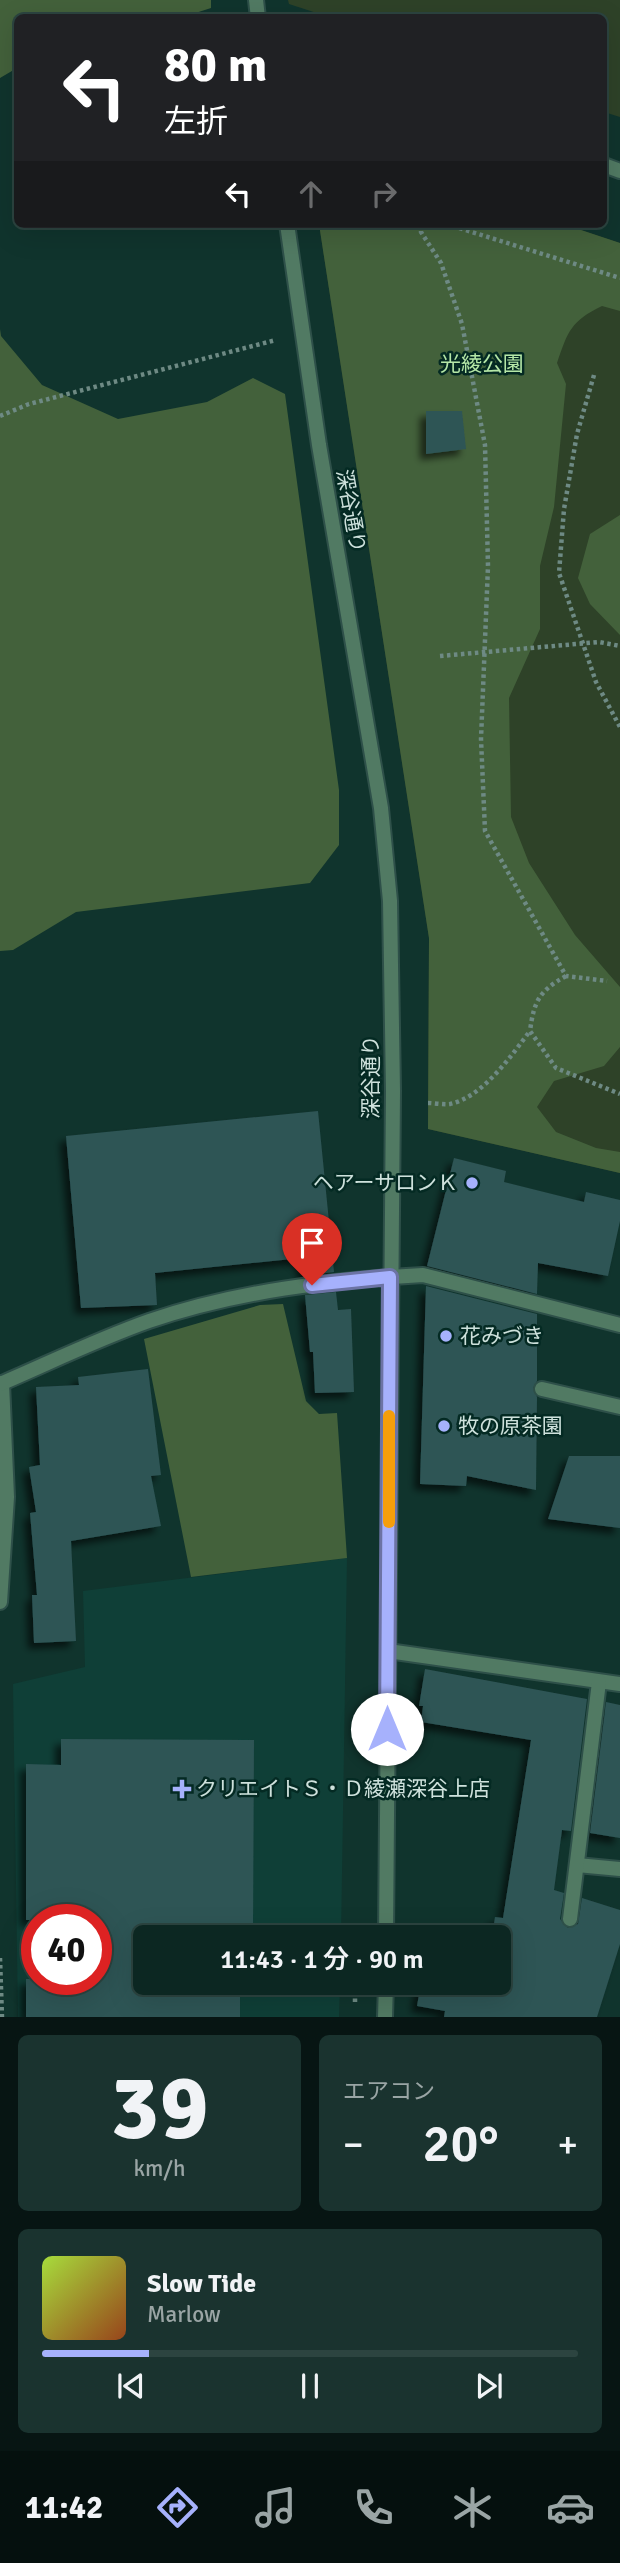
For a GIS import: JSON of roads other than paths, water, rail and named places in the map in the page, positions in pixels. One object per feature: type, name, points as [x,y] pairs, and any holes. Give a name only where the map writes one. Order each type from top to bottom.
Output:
[{"type":"street","name":"深谷通り","points":[[288,228],[381,808],[389,888],[393,1091],[386,1925]]},
{"type":"street","points":[[0,1601],[8,1497],[1,1383],[148,1322],[259,1291],[390,1277],[423,1275],[620,1325]]},
{"type":"street","points":[[542,1389],[620,1407]]},
{"type":"street","points":[[388,1651],[620,1684]]},
{"type":"street","points":[[570,1919],[598,1682]]},
{"type":"street","points":[[577,1865],[620,1869]]},
{"type":"street","points":[[385,2017],[386,1995]]},
{"type":"place","name":"ヘアーサロンＫ","points":[[472,1183]]},
{"type":"place","name":"花みづき","points":[[446,1336]]},
{"type":"place","name":"牧の原茶園","points":[[444,1426]]},
{"type":"place","name":"クリエイトＳ・Ｄ綾瀬深谷上店","points":[[182,1789]]},
{"type":"park label","name":"光綾公園","points":[[482,364]]}]
